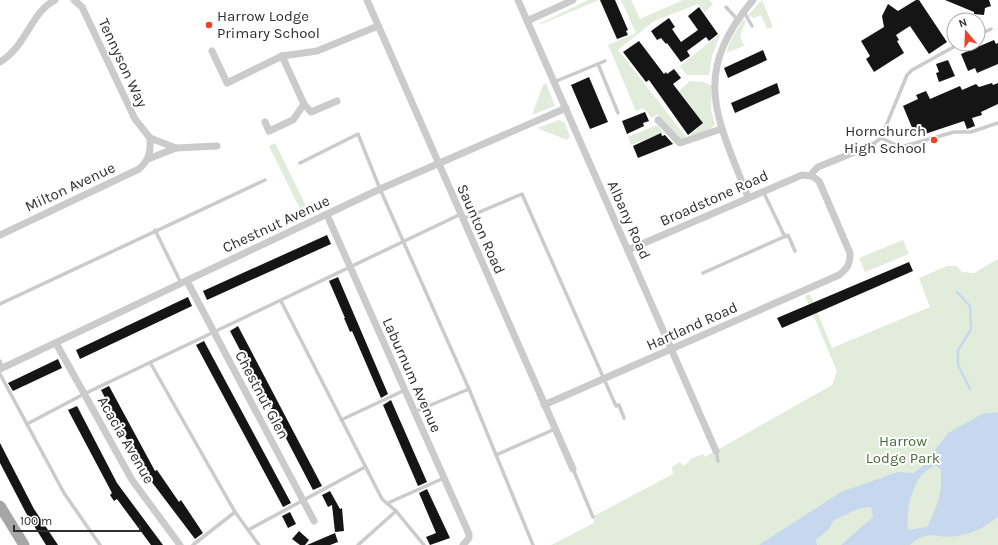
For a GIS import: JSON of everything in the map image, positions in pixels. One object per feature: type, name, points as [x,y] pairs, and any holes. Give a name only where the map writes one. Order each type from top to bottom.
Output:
[{"type":"main road","points":[[0,506],[24,545]]},
{"type":"street","points":[[0,62],[16,50],[40,13],[55,0]]},
{"type":"street","name":"Tennyson Way","points":[[74,0],[82,7],[135,118],[150,138]]},
{"type":"street","name":"Saunton Road","points":[[367,0],[573,469]]},
{"type":"street","name":"Albany Road","points":[[518,0],[716,451]]},
{"type":"street","points":[[527,21],[573,0]]},
{"type":"street","points":[[748,197],[721,129],[714,98],[715,73],[720,54],[737,19],[753,0]]},
{"type":"street","points":[[212,51],[227,83],[282,56],[317,52],[378,26]]},
{"type":"street","points":[[282,56],[304,104],[311,112],[337,101]]},
{"type":"street","points":[[265,122],[269,131],[293,120],[304,104]]},
{"type":"street","name":"Chestnut Avenue","points":[[1,368],[327,214],[566,108]]},
{"type":"street","points":[[658,120],[680,143],[721,129]]},
{"type":"street","points":[[148,159],[151,148],[150,138]]},
{"type":"street","name":"Milton Avenue","points":[[150,138],[176,148]]},
{"type":"street","points":[[812,176],[812,172],[818,167],[872,145]]},
{"type":"street","name":"Milton Avenue","points":[[0,235],[139,169],[148,159],[176,148],[217,146]]},
{"type":"street","name":"Broadstone Road","points":[[628,250],[802,175],[812,176]]},
{"type":"street","name":"Hartland Road","points":[[544,405],[839,275],[848,268],[850,253],[819,181],[812,176]]},
{"type":"street","name":"Laburnum Avenue","points":[[327,214],[469,534],[469,538],[463,545]]},
{"type":"street","name":"Chestnut Glen","points":[[184,282],[214,333],[314,521]]},
{"type":"street","name":"Acacia Avenue","points":[[56,343],[132,480],[180,545]]},
{"type":"lane","points":[[726,7],[737,19]]},
{"type":"lane","points":[[743,11],[752,26]]},
{"type":"lane","points":[[986,31],[991,29]]},
{"type":"lane","points":[[872,145],[881,138],[907,75],[912,70],[946,51]]},
{"type":"lane","points":[[554,82],[605,61]]},
{"type":"lane","points":[[598,64],[618,113]]},
{"type":"lane","points":[[881,138],[901,147],[954,132],[971,132],[998,122]]},
{"type":"lane","points":[[300,163],[358,134],[380,190],[469,389],[533,545]]},
{"type":"lane","points":[[0,304],[155,230],[265,180]]},
{"type":"lane","points":[[763,191],[785,237]]},
{"type":"lane","points":[[27,424],[84,394],[151,364],[404,241],[462,216],[522,194],[616,406],[619,405],[624,418]]},
{"type":"lane","points":[[155,230],[184,282]]},
{"type":"lane","points":[[703,273],[788,235],[795,250]]},
{"type":"lane","points":[[281,301],[382,499],[396,511],[424,545]]},
{"type":"lane","points":[[151,364],[235,512],[259,545]]},
{"type":"lane","points":[[1,368],[27,424],[64,493],[100,545]]},
{"type":"lane","points":[[414,412],[469,389]]},
{"type":"lane","points":[[341,420],[404,390]]},
{"type":"lane","points":[[496,455],[555,429]]},
{"type":"lane","points":[[716,451],[718,460]]},
{"type":"lane","points":[[248,530],[365,467]]},
{"type":"lane","points":[[573,469],[593,517]]},
{"type":"lane","points":[[388,503],[444,478]]},
{"type":"lane","points":[[358,545],[396,511]]},
{"type":"lane","points":[[193,545],[235,512]]},
{"type":"green space","points":[[588,0],[599,0],[539,25],[541,23]]},
{"type":"green space","points":[[621,0],[631,0],[640,19],[683,0],[709,0],[713,4],[705,12],[698,4],[654,21],[618,50],[687,138],[681,140],[657,114],[652,118],[643,108],[636,111],[608,45],[636,33]]},
{"type":"green space","points":[[762,0],[773,27],[767,29],[761,15],[754,18],[748,15]]},
{"type":"green space","points":[[743,20],[746,21],[740,36],[744,46],[726,53],[732,38]]},
{"type":"green space","points":[[721,33],[712,56],[709,75],[687,75],[680,66]]},
{"type":"green space","points":[[690,81],[704,82],[712,86],[711,110],[715,124],[710,130],[687,138],[703,123],[679,91]]},
{"type":"green space","points":[[546,83],[555,106],[532,115],[543,85]]},
{"type":"green space","points":[[559,120],[565,123],[570,137],[567,140],[537,128]]},
{"type":"green space","points":[[657,125],[664,133],[631,145],[628,137]]},
{"type":"green space","points":[[275,143],[310,214],[304,217],[269,146]]},
{"type":"green space","points":[[903,240],[909,254],[865,272],[859,258]]},
{"type":"green space","name":"Harrow Lodge Park","points":[[998,259],[998,545],[551,545],[594,523],[594,516],[673,474],[672,467],[680,462],[683,466],[690,461],[690,459],[703,454],[705,457],[832,385],[837,371],[805,296],[810,294],[832,348],[930,307],[919,278],[947,266],[957,266],[962,272],[974,273]]},
{"type":"water","points":[[998,412],[998,517],[983,527],[974,532],[949,537],[928,535],[910,545],[841,545],[873,517],[871,507],[866,507],[834,520],[829,529],[816,540],[817,545],[759,545],[841,492],[898,472],[914,473],[922,467],[948,433],[982,414]],"holes":[[[935,465],[941,470],[941,486],[938,499],[927,527],[908,530],[910,503],[914,489],[920,477]]]},
{"type":"building","points":[[600,0],[615,0],[628,30],[626,31],[628,35],[617,39]]},
{"type":"building","points":[[916,0],[919,0],[946,43],[929,54],[910,26],[896,35],[899,40],[897,41],[904,53],[874,72],[866,59],[870,56],[861,41],[884,27],[882,16],[888,4],[898,11]]},
{"type":"building","points":[[945,0],[989,0],[991,6],[985,8],[984,12],[974,12]]},
{"type":"building","points":[[699,7],[718,34],[709,41],[706,37],[687,51],[690,56],[681,62],[667,43],[666,44],[661,38],[657,40],[651,31],[669,18],[675,27],[672,29],[681,42],[698,30],[688,16]]},
{"type":"building","points":[[994,40],[996,44],[998,43],[998,64],[977,73],[975,68],[968,71],[961,54],[966,52],[986,52],[986,43]]},
{"type":"building","points":[[639,41],[664,74],[666,72],[667,74],[674,69],[681,78],[673,84],[703,123],[688,135],[649,80],[646,82],[623,52]]},
{"type":"building","points":[[763,50],[767,60],[728,78],[724,68]]},
{"type":"building","points":[[948,60],[955,76],[939,82],[936,73],[939,72],[936,64]]},
{"type":"building","points":[[589,77],[608,122],[590,129],[571,85]]},
{"type":"building","points":[[777,83],[780,93],[735,113],[731,103]]},
{"type":"building","points":[[992,83],[993,85],[998,83],[998,104],[981,112],[982,115],[972,118],[975,126],[967,129],[964,121],[916,137],[903,106],[918,99],[916,95],[926,91],[930,99],[960,86],[962,90],[976,84],[979,87]]},
{"type":"building","points":[[645,112],[649,121],[643,123],[644,126],[627,134],[622,121]]},
{"type":"building","points":[[661,133],[662,136],[665,135],[673,144],[638,158],[633,146]]},
{"type":"building","points":[[327,235],[331,244],[207,300],[203,291]]},
{"type":"building","points":[[909,262],[913,271],[782,328],[777,318]]},
{"type":"building","points":[[338,277],[388,394],[381,398],[352,331],[350,332],[329,281]]},
{"type":"building","points":[[188,297],[192,306],[80,359],[76,350]]},
{"type":"building","points":[[238,326],[322,486],[313,490],[230,331]]},
{"type":"building","points":[[204,341],[291,503],[283,507],[196,345]]},
{"type":"building","points":[[58,359],[62,368],[13,391],[8,383]]},
{"type":"building","points":[[109,386],[155,471],[157,470],[179,502],[181,500],[203,533],[195,539],[145,473],[137,459],[101,390]]},
{"type":"building","points":[[391,400],[427,482],[418,486],[383,405]]},
{"type":"building","points":[[77,406],[117,483],[163,545],[151,545],[117,499],[114,501],[110,495],[112,493],[68,410]]},
{"type":"building","points":[[0,443],[34,509],[58,545],[46,545],[26,513],[0,463]]},
{"type":"building","points":[[427,489],[450,538],[430,545],[426,537],[436,533],[419,493]]},
{"type":"building","points":[[330,491],[340,509],[342,508],[344,531],[335,532],[332,505],[328,507],[322,495]]},
{"type":"building","points":[[290,512],[296,524],[288,528],[282,516]]},
{"type":"building","points":[[299,531],[309,540],[305,545],[300,545],[292,539]]},
{"type":"building","points":[[335,533],[338,542],[330,545],[307,545]]},
{"type":"waterway","points":[[957,292],[970,306],[971,329],[958,351],[958,365],[970,389]]},
{"type":"place","name":"Harrow Lodge Primary School","points":[[209,25]]},
{"type":"place","name":"Hornchurch High School","points":[[934,140]]}]
